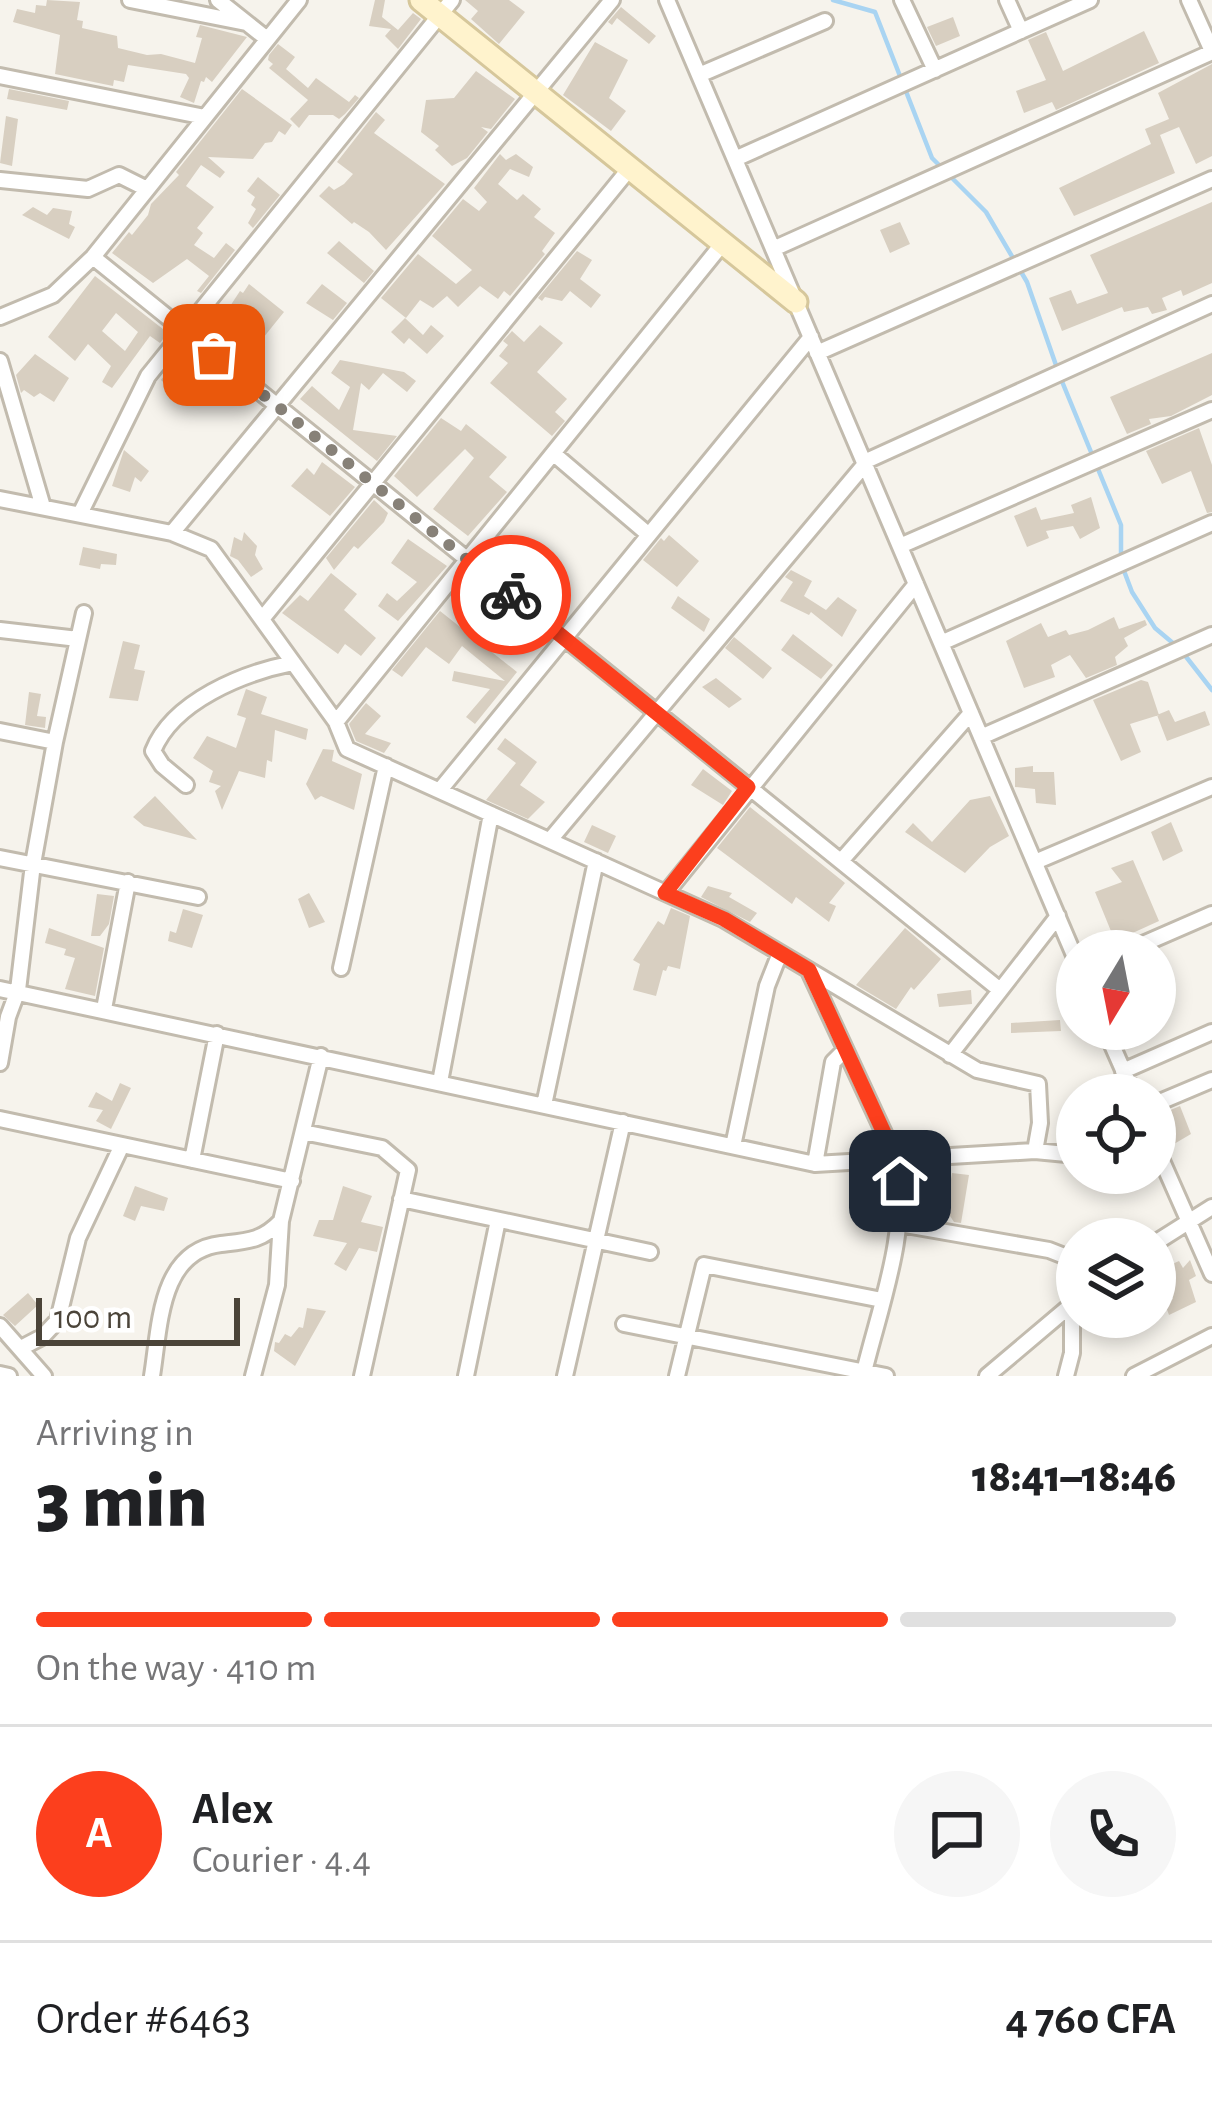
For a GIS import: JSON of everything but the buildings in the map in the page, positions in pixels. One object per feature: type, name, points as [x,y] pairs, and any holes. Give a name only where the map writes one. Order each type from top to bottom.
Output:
[{"type":"street","points":[[130,0],[246,23]]},
{"type":"street","points":[[218,0],[267,40]]},
{"type":"street","points":[[0,317],[53,295],[93,257],[299,0]]},
{"type":"street","points":[[422,0],[446,8],[536,92],[796,302]]},
{"type":"street","points":[[172,533],[612,0]]},
{"type":"street","points":[[667,0],[1064,930]]},
{"type":"street","points":[[902,0],[935,70]]},
{"type":"street","points":[[1007,0],[1021,31]]},
{"type":"street","points":[[735,159],[1090,0]]},
{"type":"street","points":[[773,249],[1212,52],[1189,0]]},
{"type":"street","points":[[80,514],[148,376],[446,8]]},
{"type":"street","points":[[698,75],[825,21]]},
{"type":"street","points":[[0,76],[206,117]]},
{"type":"street","points":[[262,619],[629,168]]},
{"type":"street","points":[[0,180],[88,189],[118,175],[147,189]]},
{"type":"street","points":[[817,353],[1212,178]]},
{"type":"street","points":[[336,722],[723,244]]},
{"type":"street","points":[[93,257],[1000,990]]},
{"type":"street","points":[[550,840],[864,463],[1212,304]]},
{"type":"street","points":[[440,790],[811,338]]},
{"type":"street","points":[[0,361],[43,507]]},
{"type":"street","points":[[900,546],[1212,410]]},
{"type":"street","points":[[554,454],[649,535]]},
{"type":"street","points":[[0,499],[172,533],[211,549],[336,722],[347,749],[724,919],[950,1055],[988,1073],[1038,1084],[1040,1123],[1035,1151]]},
{"type":"street","points":[[941,643],[1212,523]]},
{"type":"street","points":[[665,893],[916,584]]},
{"type":"street","points":[[0,1063],[18,990],[33,864],[55,742],[84,613]]},
{"type":"street","points":[[0,630],[78,639]]},
{"type":"street","points":[[981,737],[1212,635]]},
{"type":"street","points":[[186,785],[153,752],[162,729],[237,680],[293,664]]},
{"type":"street","points":[[841,862],[970,712]]},
{"type":"street","points":[[0,731],[55,742]]},
{"type":"street","points":[[340,968],[386,766]]},
{"type":"street","points":[[1034,862],[1212,787]]},
{"type":"street","points":[[440,1082],[491,814]]},
{"type":"street","points":[[0,858],[198,897]]},
{"type":"street","points":[[544,1105],[596,861]]},
{"type":"street","points":[[104,1009],[128,882]]},
{"type":"street","points":[[1175,930],[1212,914]]},
{"type":"street","points":[[950,1055],[1058,916]]},
{"type":"street","points":[[733,1146],[767,986],[781,953]]},
{"type":"street","points":[[809,970],[896,1159],[900,1181],[900,1224],[864,1372]]},
{"type":"street","points":[[0,989],[815,1164],[1056,1153]]},
{"type":"street","points":[[1123,1071],[1212,1032]]},
{"type":"street","points":[[192,1160],[218,1034]]},
{"type":"street","points":[[815,1164],[833,1062],[845,1050]]},
{"type":"street","points":[[1114,1050],[1124,1074]]},
{"type":"street","points":[[253,1376],[277,1285],[280,1221],[321,1056]]},
{"type":"street","points":[[1176,1095],[1212,1080]]},
{"type":"street","points":[[0,1119],[292,1181]]},
{"type":"street","points":[[565,1376],[623,1122]]},
{"type":"street","points":[[303,1132],[382,1148],[408,1170],[362,1376]]},
{"type":"street","points":[[20,1348],[42,1337],[58,1320],[78,1238],[122,1145]]},
{"type":"street","points":[[1174,1194],[1212,1274]]},
{"type":"street","points":[[401,1199],[650,1252]]},
{"type":"street","points":[[1176,1227],[1212,1207]]},
{"type":"street","points":[[466,1376],[498,1220]]},
{"type":"street","points":[[152,1376],[172,1278],[182,1260],[202,1248],[254,1241],[280,1221]]},
{"type":"street","points":[[900,1224],[1056,1253]]},
{"type":"street","points":[[677,1376],[704,1265],[882,1300]]},
{"type":"street","points":[[987,1376],[1056,1318]]},
{"type":"street","points":[[624,1324],[886,1376]]},
{"type":"street","points":[[0,1326],[44,1376]]},
{"type":"street","points":[[1134,1376],[1212,1336]]},
{"type":"street","points":[[1066,1376],[1073,1338]]},
{"type":"street","points":[[0,1374],[9,1376]]},
{"type":"waterway","points":[[833,0],[875,12],[932,158],[986,212],[1027,282],[1057,368]]},
{"type":"waterway","points":[[1061,379],[1121,525],[1121,563],[1132,592],[1155,628],[1180,649],[1212,690]]},
{"type":"way so far","points":[[214,355],[511,595]]},
{"type":"route","points":[[511,595],[748,787],[665,893],[724,919],[809,970],[896,1159],[900,1181]]}]
